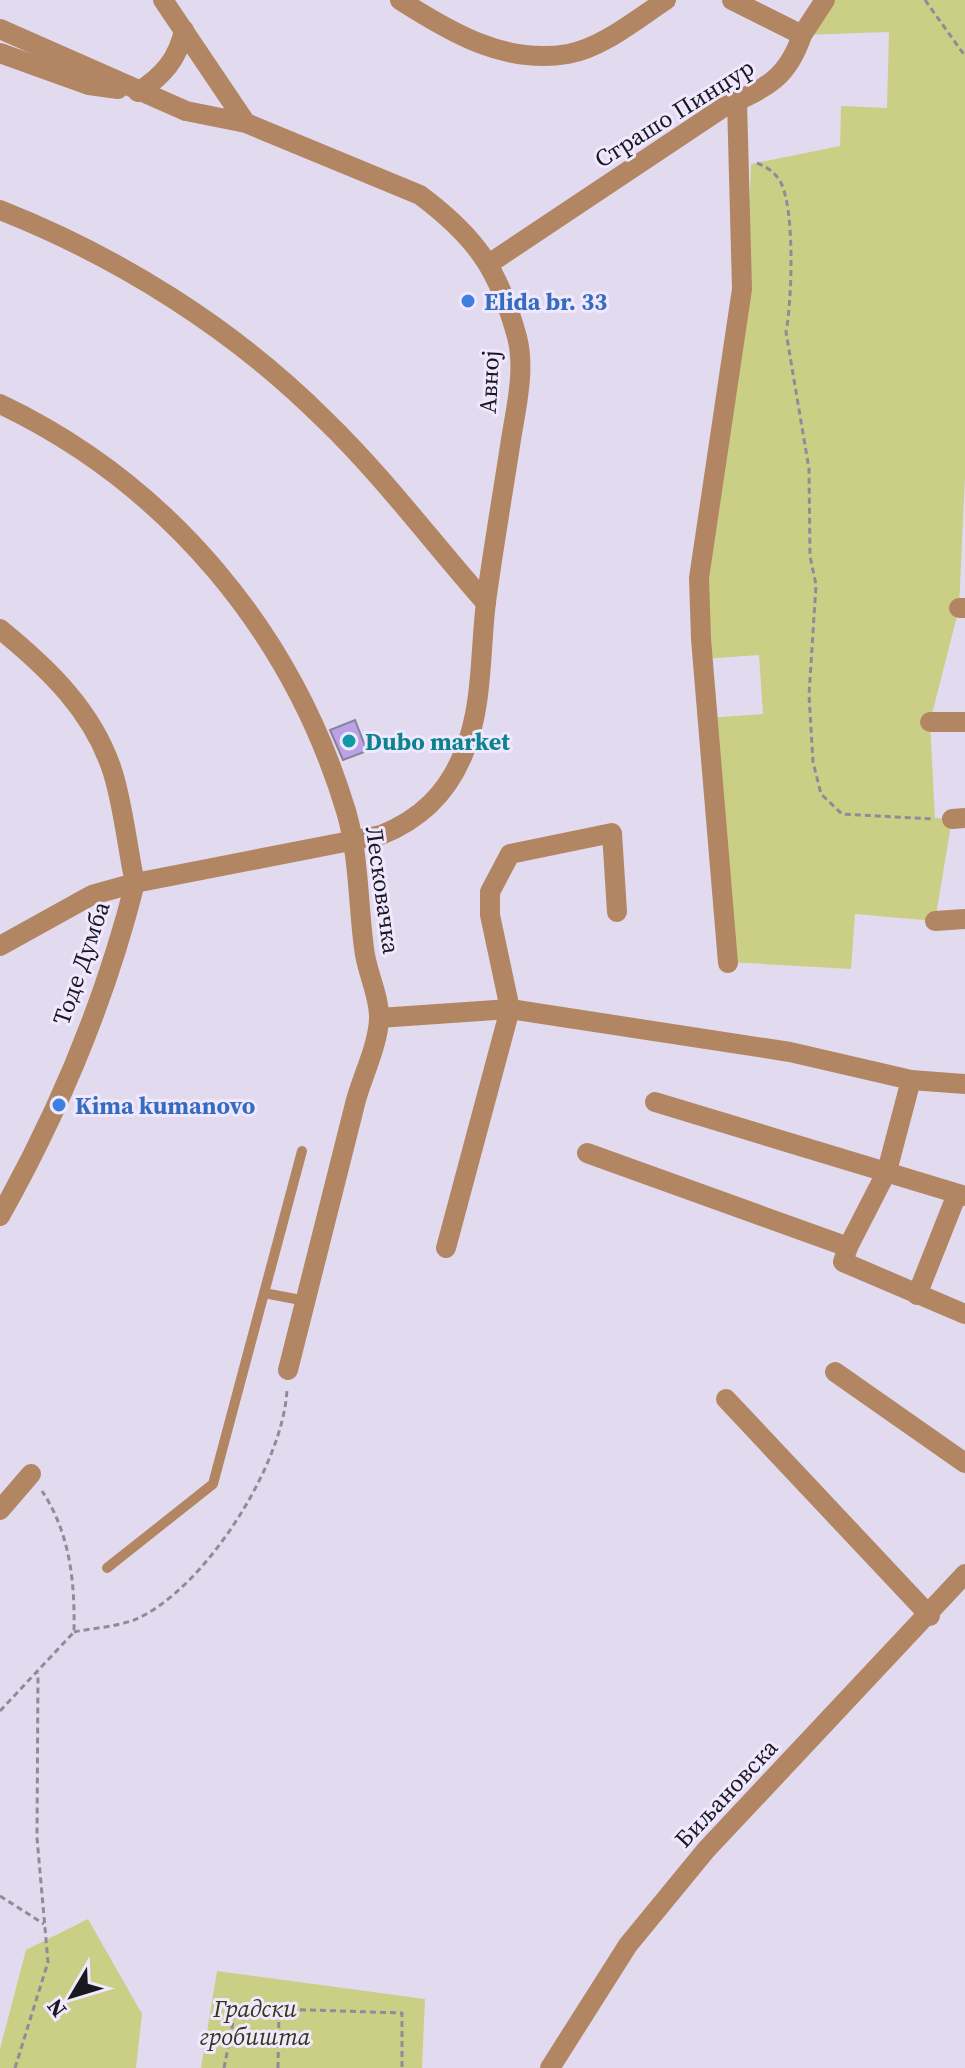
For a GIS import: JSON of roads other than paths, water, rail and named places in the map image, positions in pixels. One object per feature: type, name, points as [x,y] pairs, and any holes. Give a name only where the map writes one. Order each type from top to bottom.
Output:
[{"type":"street","points":[[163,0],[246,123]]},
{"type":"street","points":[[400,0],[461,37],[484,47],[520,53],[568,54],[597,43],[666,0]]},
{"type":"street","points":[[732,0],[802,35]]},
{"type":"street","name":"Страшо Пинџур","points":[[490,263],[737,101],[780,77],[792,62],[813,13],[825,0]]},
{"type":"street","name":"Авној","points":[[0,29],[186,111],[246,123],[420,195],[444,213],[490,263],[518,339],[519,385],[486,603],[477,691],[466,750],[450,782],[433,804],[407,824],[353,841]]},
{"type":"street","points":[[138,92],[158,80],[168,68],[184,30]]},
{"type":"street","name":"Авној","points":[[0,53],[89,85],[138,92]]},
{"type":"street","points":[[728,963],[701,639],[699,578],[742,289],[737,101]]},
{"type":"street","points":[[0,210],[68,239],[158,289],[267,369],[359,455],[486,603]]},
{"type":"street","name":"Лесковачка","points":[[0,404],[82,449],[114,472],[163,512],[200,548],[250,616],[301,703],[345,810],[353,841],[364,950],[379,1018],[288,1370]]},
{"type":"street","points":[[0,629],[67,689],[84,713],[113,772],[135,883],[92,895],[0,946]]},
{"type":"street","points":[[930,722],[965,722]]},
{"type":"street","points":[[446,1248],[510,1009],[490,915],[490,892],[510,854],[612,833],[617,912]]},
{"type":"street","name":"Тоде Думба","points":[[0,1216],[51,1114],[107,980],[135,883],[353,841]]},
{"type":"street","points":[[935,921],[965,919]]},
{"type":"street","points":[[379,1018],[510,1009],[790,1052],[911,1080],[965,1084]]},
{"type":"street","points":[[911,1080],[887,1171],[843,1262],[965,1314]]},
{"type":"street","points":[[655,1102],[961,1195],[917,1295]]},
{"type":"street","points":[[587,1153],[848,1247]]},
{"type":"street","points":[[835,1372],[965,1463]]},
{"type":"street","points":[[726,1399],[930,1616]]},
{"type":"street","points":[[0,1510],[31,1474]]},
{"type":"street","name":"Биљановска","points":[[550,2068],[628,1945],[706,1850],[930,1616],[965,1574]]},
{"type":"lane","points":[[107,1568],[213,1484],[302,1151]]},
{"type":"lane","points":[[264,1293],[306,1301]]},
{"type":"place","name":"Elida br. 33","points":[[468,301]]},
{"type":"place","name":"Dubo market","points":[[349,741]]},
{"type":"place","name":"Kima kumanovo","points":[[59,1105]]},
{"type":"park label","name":"Градски гробишта","points":[[255,2022]]}]
